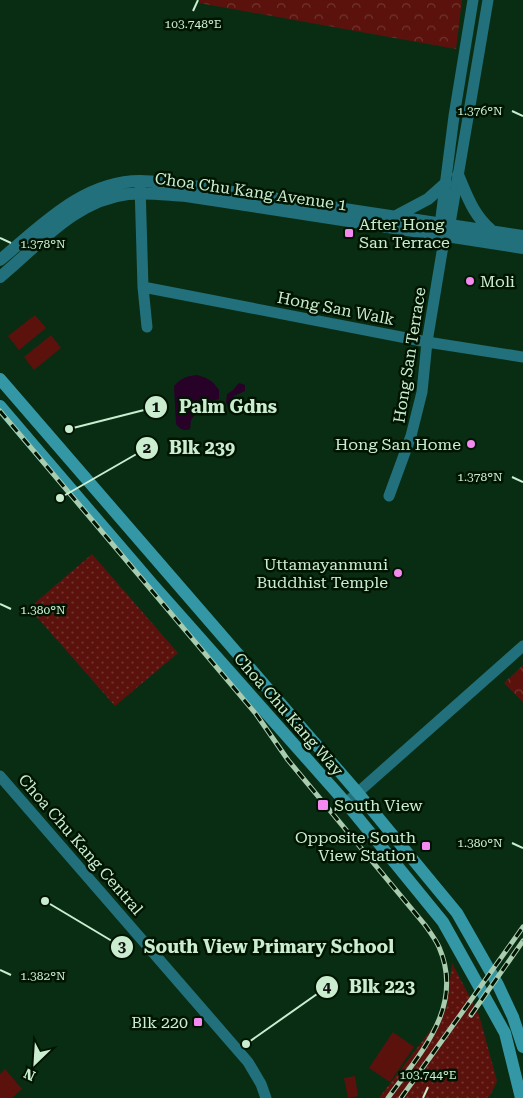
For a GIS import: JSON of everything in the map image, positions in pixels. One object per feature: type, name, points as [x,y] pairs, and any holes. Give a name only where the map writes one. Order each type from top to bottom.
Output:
[{"type":"main road","name":"Choa Chu Kang Way","points":[[0,379],[358,793],[457,913],[498,985],[513,1017],[523,1047]]},
{"type":"main road","name":"Choa Chu Kang Way","points":[[0,406],[153,585],[346,803],[443,922],[505,1033],[521,1098]]},
{"type":"main road","points":[[509,1098],[518,1084]]},
{"type":"street","points":[[444,233],[446,183],[454,116],[473,0]]},
{"type":"street","points":[[444,233],[458,175],[488,0]]},
{"type":"street","points":[[458,175],[472,208],[480,220],[492,230]]},
{"type":"street","points":[[396,216],[428,200],[446,183]]},
{"type":"street","name":"Choa Chu Kang Avenue 1","points":[[0,260],[58,212],[80,197],[109,186],[186,185],[396,216],[444,233],[492,230],[523,236]]},
{"type":"street","points":[[140,187],[139,212],[147,327]]},
{"type":"street","name":"Choa Chu Kang Avenue 1","points":[[0,277],[56,227],[72,216],[90,205],[126,194],[140,187],[186,196],[444,233],[523,248]]},
{"type":"street","points":[[126,194],[139,212]]},
{"type":"street","name":"Hong San Terrace","points":[[389,496],[412,436],[422,392],[427,342],[444,233]]},
{"type":"street","name":"Hong San Walk","points":[[143,287],[427,342],[523,357]]},
{"type":"street","points":[[346,803],[523,646]]},
{"type":"street","name":"Choa Chu Kang Central","points":[[0,776],[248,1062],[261,1084],[266,1098]]},
{"type":"green space","points":[[200,0],[462,0],[456,49],[199,3]]},
{"type":"green space","points":[[35,315],[46,328],[19,350],[8,336]]},
{"type":"green space","points":[[51,335],[61,348],[34,370],[24,357]]},
{"type":"green space","points":[[92,554],[178,653],[115,706],[29,608]]},
{"type":"green space","points":[[523,665],[523,702],[504,683]]},
{"type":"green space","points":[[452,963],[479,1015],[497,1081],[491,1094],[487,1098],[379,1098],[446,1010]]},
{"type":"green space","points":[[393,1032],[414,1047],[390,1082],[369,1068]]},
{"type":"green space","points":[[5,1069],[22,1089],[12,1098],[0,1098],[0,1074]]},
{"type":"green space","points":[[355,1076],[358,1096],[348,1098],[344,1078]]},
{"type":"shaded area","points":[[197,375],[215,384],[219,390],[219,399],[212,401],[204,398],[200,401],[198,411],[191,420],[190,429],[184,430],[176,424],[174,386],[184,378]]},
{"type":"shaded area","points":[[239,383],[245,385],[245,391],[234,396],[232,404],[228,407],[226,403],[227,394]]},
{"type":"railway","points":[[0,411],[256,714],[288,760],[425,925],[439,947],[446,969],[447,990],[443,1009],[425,1046],[388,1098]]},
{"type":"railway","points":[[401,1098],[523,927]]},
{"type":"railway","points":[[471,1015],[523,941]]},
{"type":"place","name":"After Hong San Terrace","points":[[349,233]]},
{"type":"place","name":"Moli","points":[[470,281]]},
{"type":"place","name":"Palm Gdns","points":[[69,429]]},
{"type":"place","name":"Hong San Home","points":[[471,444]]},
{"type":"place","name":"Blk 239","points":[[60,498]]},
{"type":"place","name":"Uttamayanmuni Buddhist Temple","points":[[398,573]]},
{"type":"place","name":"South View","points":[[323,805]]},
{"type":"place","name":"Opposite South View Station","points":[[426,846]]},
{"type":"place","name":"South View Primary School","points":[[45,901]]},
{"type":"place","name":"Blk 220","points":[[198,1022]]},
{"type":"place","name":"Blk 223","points":[[246,1044]]}]
